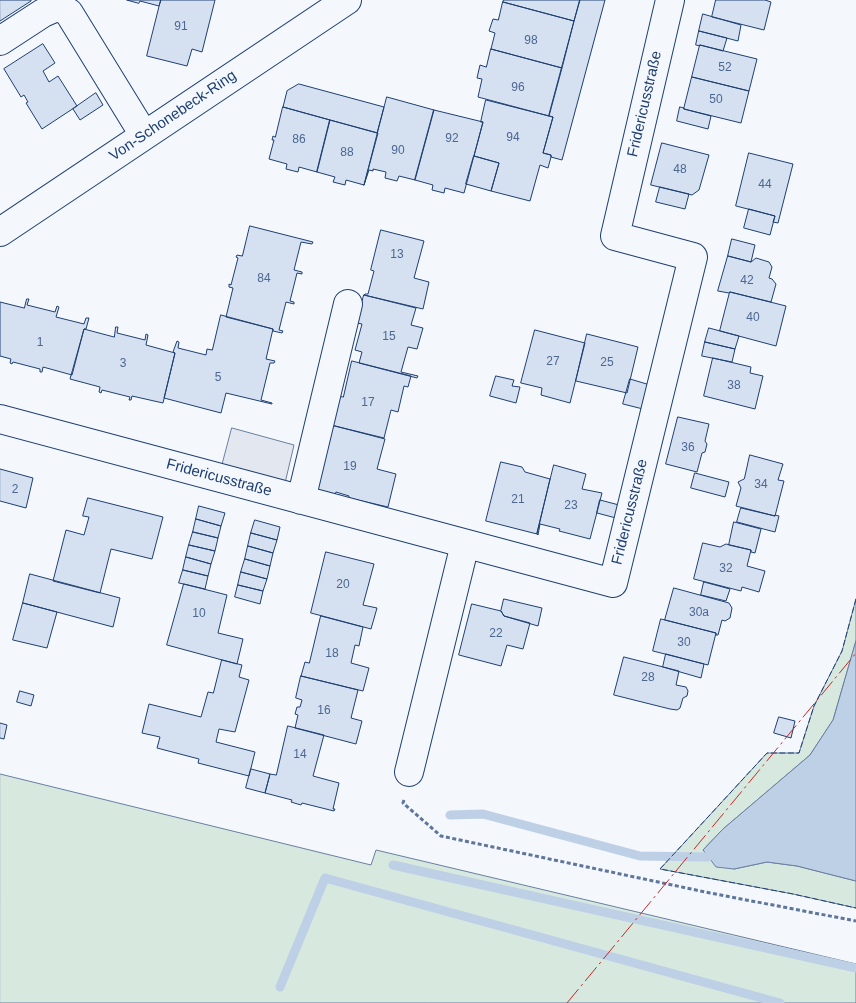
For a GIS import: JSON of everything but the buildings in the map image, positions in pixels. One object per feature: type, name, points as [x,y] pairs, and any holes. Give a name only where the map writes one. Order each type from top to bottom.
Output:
[{"type":"street","name":"Fridericusstraße","points":[[0,419],[613,583],[693,257],[614,236],[670,0]]},
{"type":"street","name":"Von-Schonebeck-Ring","points":[[0,232],[338,2]]},
{"type":"street","points":[[0,41],[43,13],[59,6],[69,13],[144,135]]},
{"type":"street","points":[[301,500],[348,304]]},
{"type":"street","points":[[410,772],[465,544]]},
{"type":"path","points":[[410,772],[404,803],[441,836],[856,922]]},
{"type":"shaded area","points":[[232,428],[294,445],[285,483],[222,466]]},
{"type":"shaded area","points":[[856,599],[856,641],[833,720],[810,755],[723,829],[703,850],[734,869],[767,862],[797,866],[856,881],[856,908],[660,869],[767,753],[799,753],[814,706],[842,651]]},
{"type":"shaded area","points":[[0,774],[371,865],[376,850],[856,964],[856,1003],[0,1003]]},
{"type":"water","points":[[856,641],[856,881],[797,866],[767,862],[734,869],[716,867],[703,850],[723,829],[810,755],[833,720]]},
{"type":"waterway","points":[[450,815],[483,814],[640,856],[708,857]]},
{"type":"waterway","points":[[393,865],[856,968]]},
{"type":"waterway","points":[[280,987],[325,878],[780,1003]]},
{"type":"fence","points":[[856,599],[842,651],[814,706],[799,753],[767,753],[660,869],[856,908]]},
{"type":"power","points":[[567,1003],[856,653]]}]
